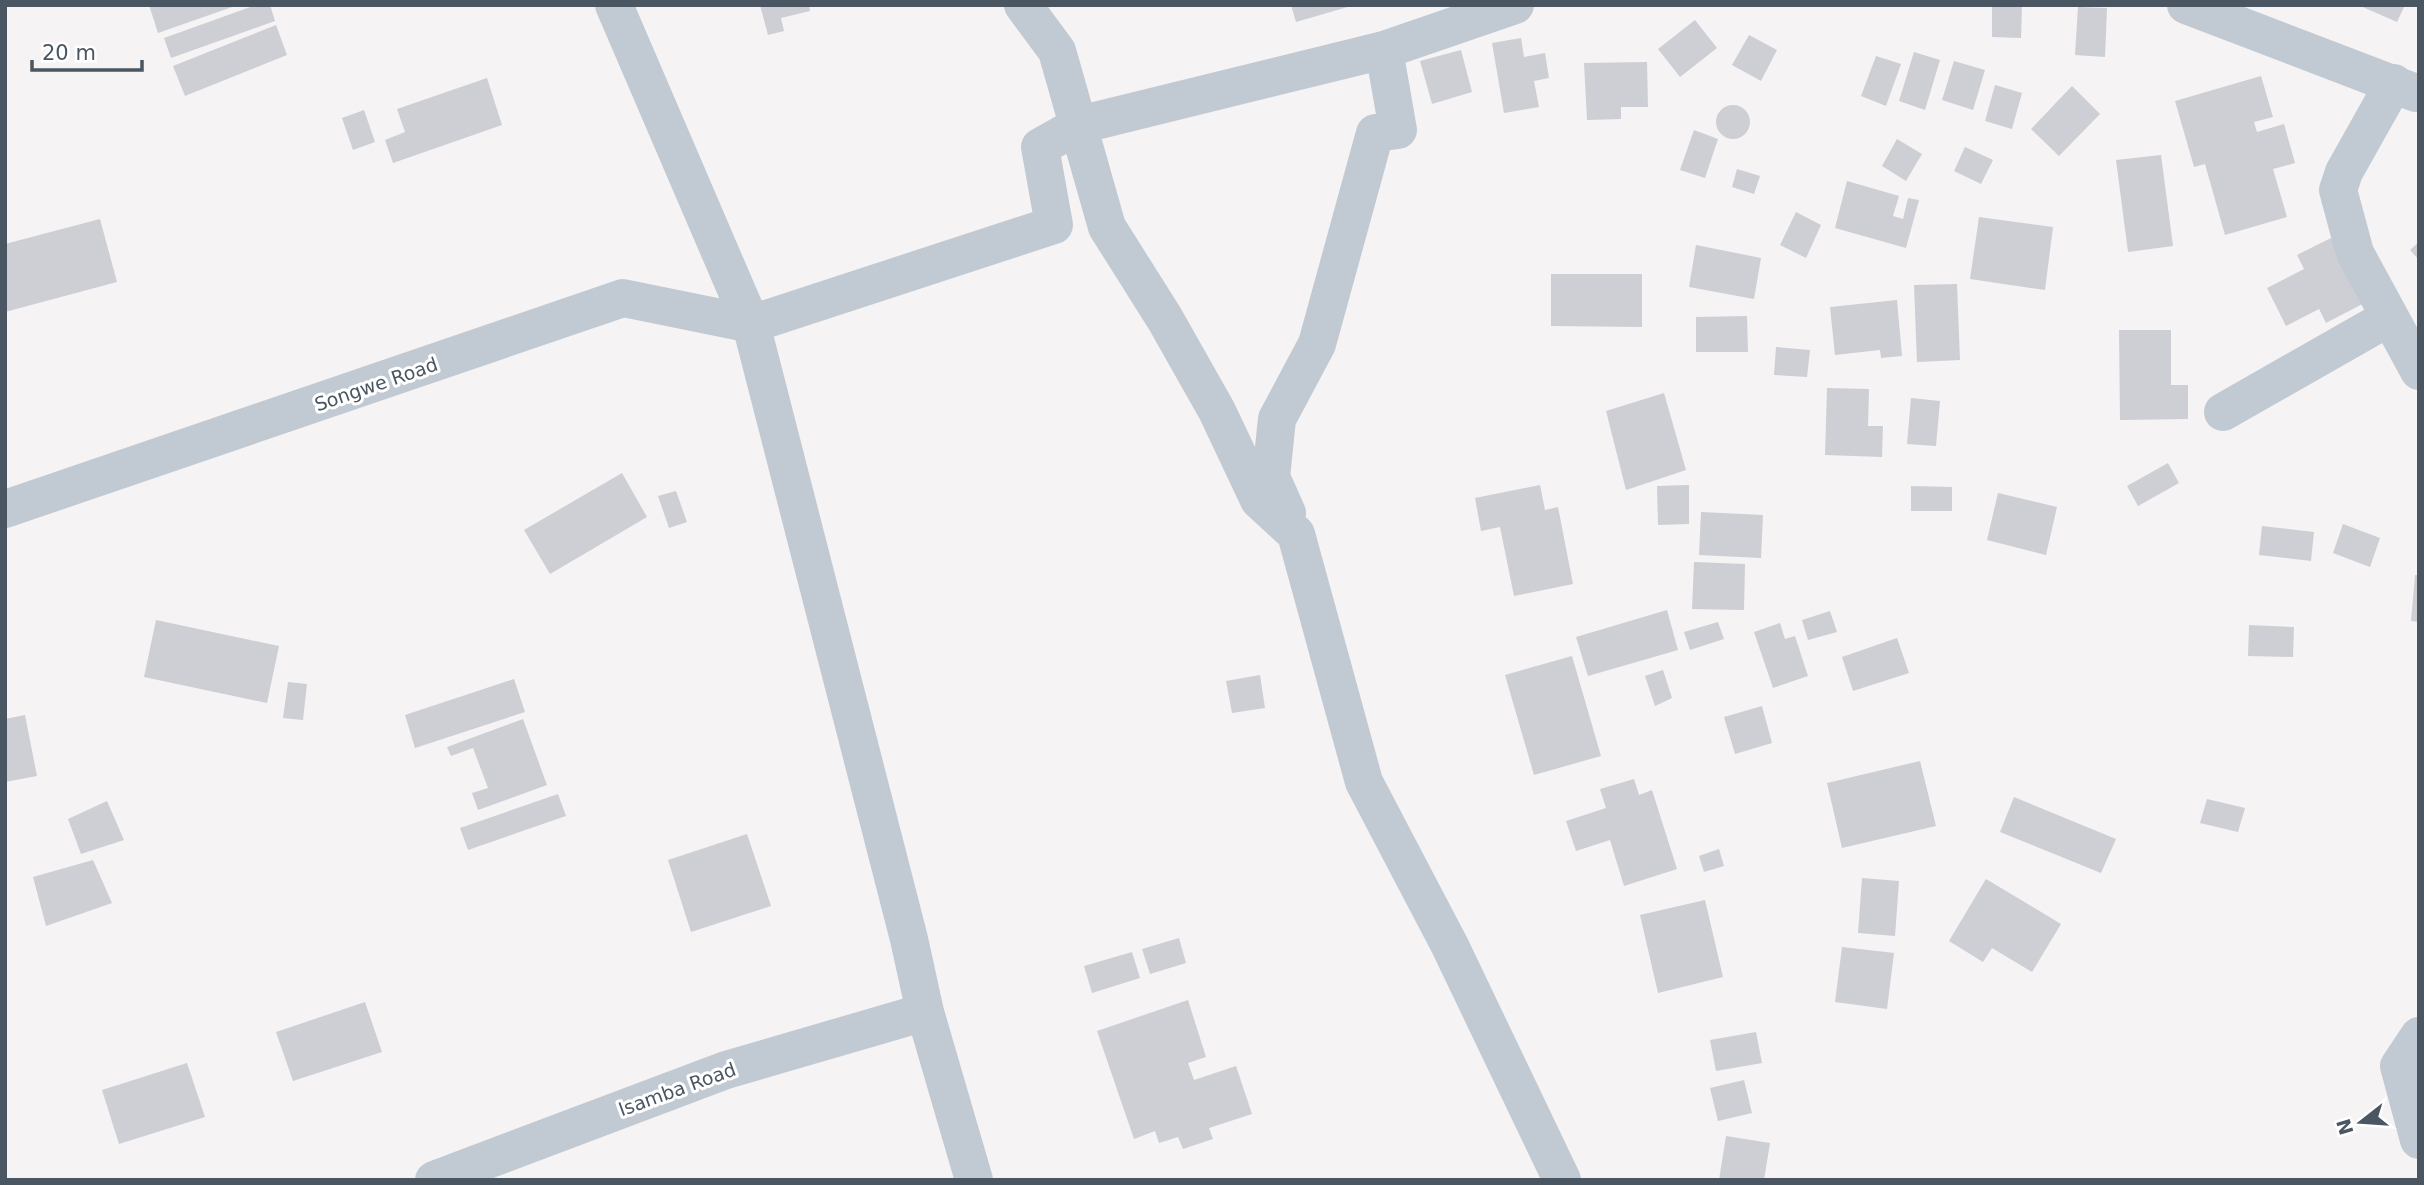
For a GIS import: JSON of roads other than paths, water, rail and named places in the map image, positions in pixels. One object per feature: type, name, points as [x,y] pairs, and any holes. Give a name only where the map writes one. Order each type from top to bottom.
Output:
[{"type":"street","points":[[614,5],[751,324],[909,939],[925,1012],[974,1180]]},
{"type":"street","points":[[1023,5],[1057,51],[1107,227],[1165,319],[1217,411],[1259,500],[1296,534]]},
{"type":"street","points":[[751,324],[1054,225],[1040,147],[1079,125],[1384,50],[1515,5]]},
{"type":"street","points":[[2186,5],[2406,89],[2344,172],[2338,190],[2355,253],[2419,372]]},
{"type":"street","points":[[1384,50],[1398,130],[1376,133],[1317,344],[1277,419],[1271,477],[1296,534],[1364,782],[1450,946],[1562,1180]]},
{"type":"street","name":"Songwe Road","points":[[5,509],[623,299],[751,324]]},
{"type":"street","points":[[2223,412],[2388,318]]},
{"type":"street","name":"Isamba Road","points":[[434,1180],[726,1070],[925,1012]]},
{"type":"street","points":[[2419,1036],[2399,1066],[2419,1140]]}]
